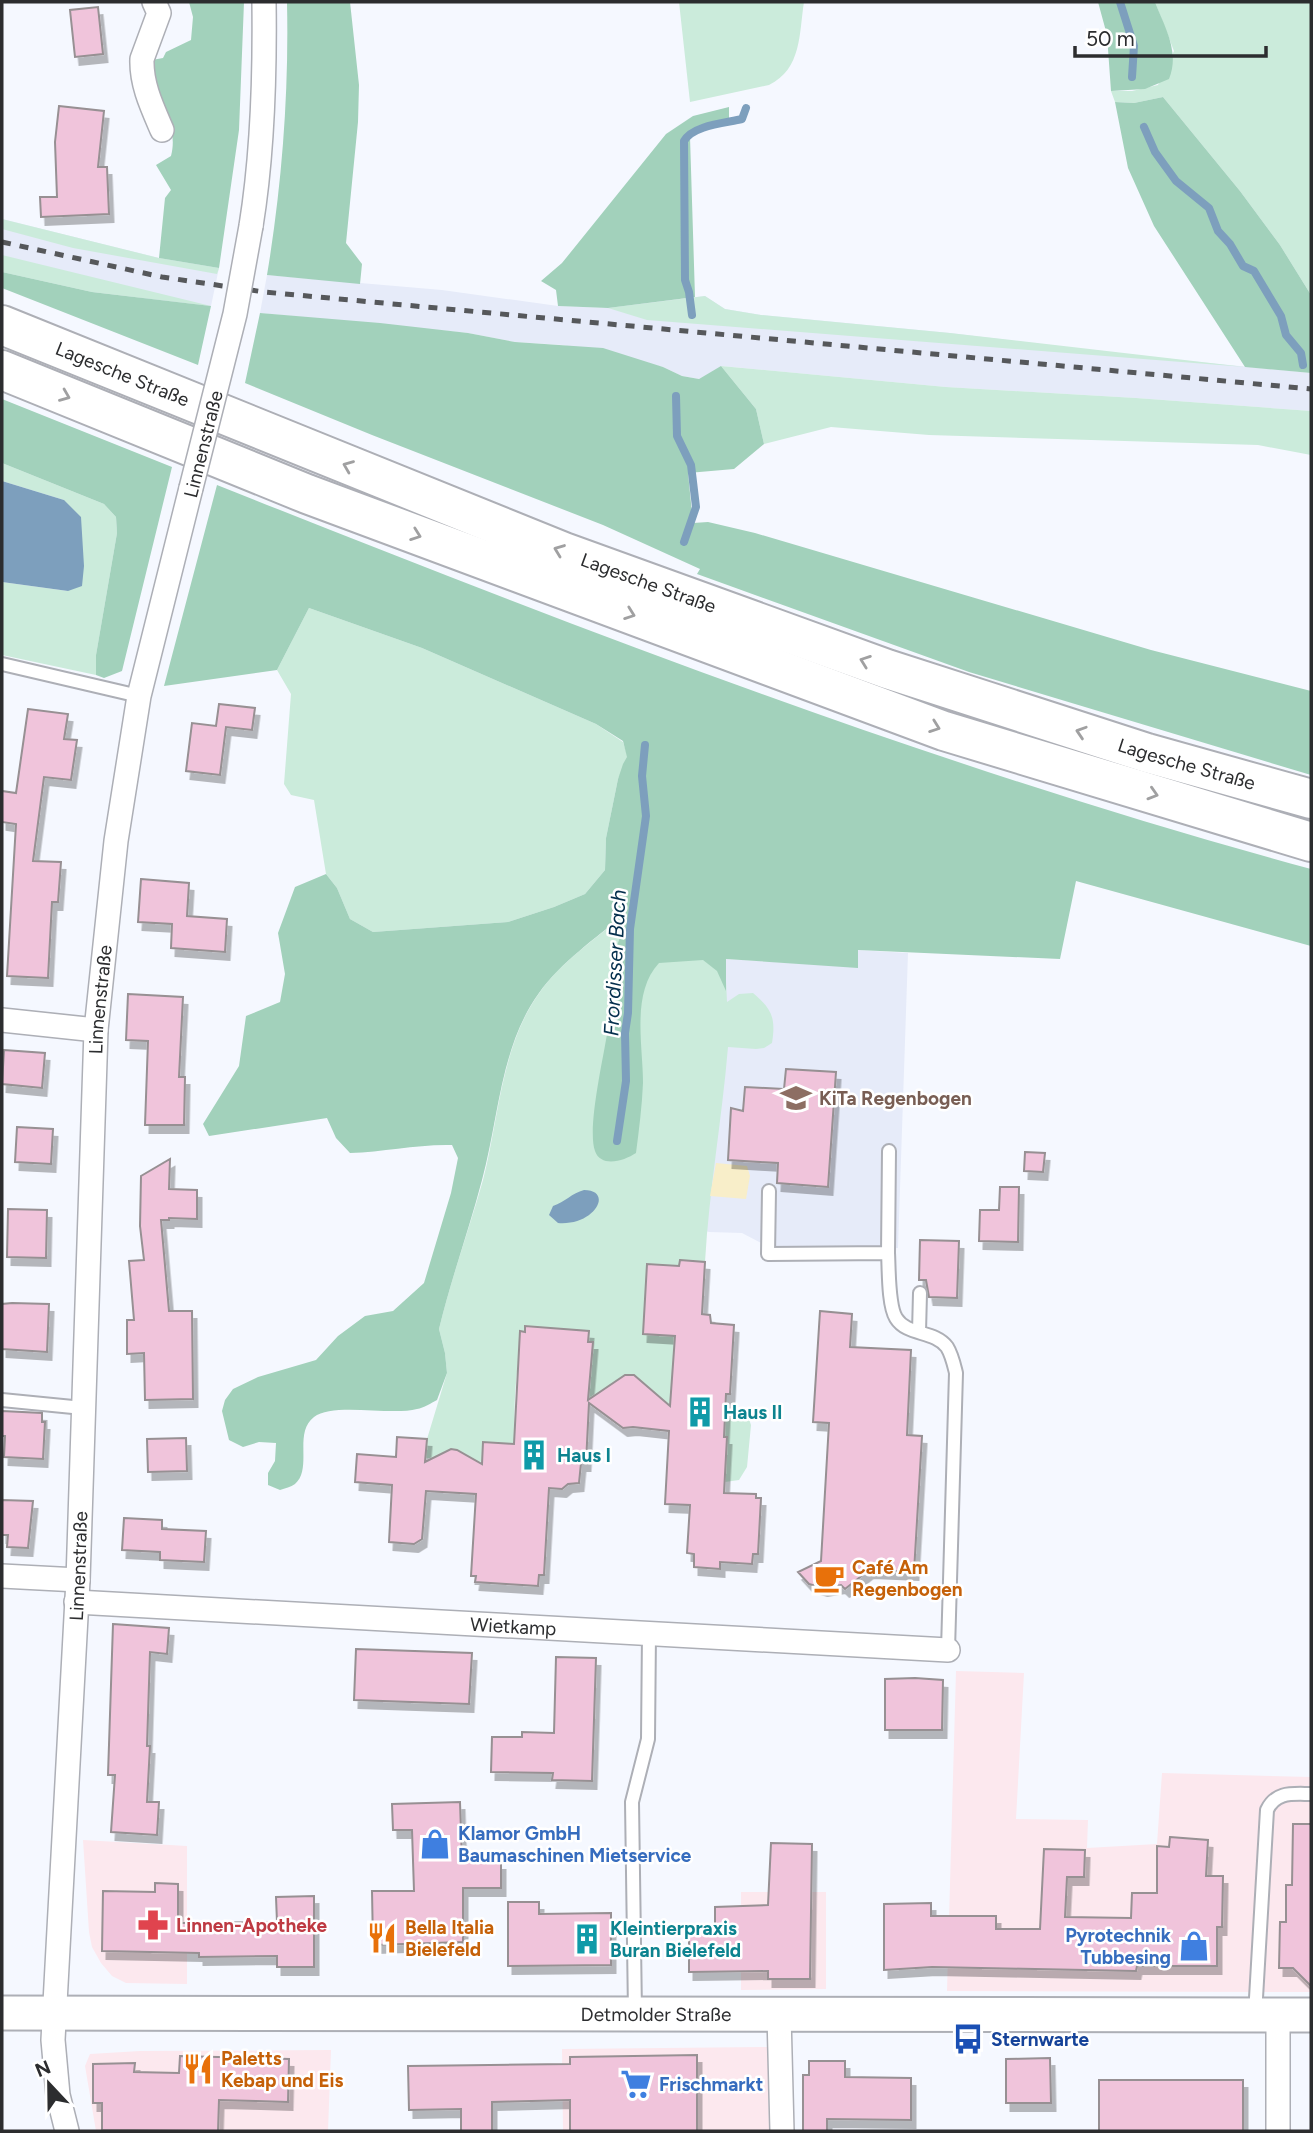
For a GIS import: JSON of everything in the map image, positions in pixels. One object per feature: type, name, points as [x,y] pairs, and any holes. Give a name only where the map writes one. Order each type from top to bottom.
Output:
[{"type":"highway","name":"Lagesche Straße","points":[[2,325],[197,406],[589,561],[887,669],[1147,754],[1311,799]]},
{"type":"highway","name":"Lagesche Straße","points":[[2,370],[307,494],[944,731],[1311,842]]},
{"type":"street","points":[[154,2],[159,13],[141,66],[146,90],[162,130]]},
{"type":"street","name":"Linnenstraße","points":[[67,2131],[55,2071],[54,2014],[77,1591],[96,1030],[116,841],[139,696],[236,314],[251,226],[260,150],[265,65],[264,2]]},
{"type":"street","points":[[2,1020],[96,1030]]},
{"type":"street","name":"Wietkamp","points":[[2,1576],[77,1591],[649,1633],[948,1650]]},
{"type":"street","name":"Detmolder Straße","points":[[2,2013],[1311,2015]]},
{"type":"street","points":[[779,2015],[782,2131]]},
{"type":"street","points":[[1266,2015],[1278,2131]]},
{"type":"lane","points":[[2,664],[139,696]]},
{"type":"lane","points":[[889,1151],[888,1253],[892,1305],[896,1318],[907,1328],[934,1337],[946,1347],[956,1373],[948,1650]]},
{"type":"lane","points":[[769,1191],[768,1254],[888,1253]]},
{"type":"lane","points":[[919,1332],[920,1293]]},
{"type":"lane","points":[[2,1400],[83,1408]]},
{"type":"lane","points":[[635,2015],[632,1802],[648,1739],[649,1633]]},
{"type":"lane","points":[[1266,2015],[1267,1810],[1271,1802],[1279,1796],[1311,1794]]},
{"type":"shaded area","points":[[2,219],[159,258],[219,268],[211,306],[142,298],[2,272]]},
{"type":"shaded area","points":[[267,275],[442,290],[558,306],[608,308],[705,296],[725,309],[761,315],[1311,373],[1311,411],[946,387],[722,366],[699,379],[682,376],[663,367],[563,345],[260,313]]},
{"type":"shaded area","name":"KiTa Regenbogen","points":[[857,950],[908,953],[898,1248],[771,1248],[742,1233],[699,1229],[725,959],[858,967]]},
{"type":"shaded area","points":[[956,1671],[1024,1673],[1016,1819],[1088,1820],[1087,1848],[1157,1844],[1162,1773],[1311,1777],[1311,1992],[947,1991]]},
{"type":"shaded area","points":[[83,1840],[187,1846],[187,1984],[126,1983],[112,1976],[101,1963],[92,1947],[89,1932]]},
{"type":"shaded area","points":[[741,1892],[826,1892],[826,1989],[741,1990]]},
{"type":"shaded area","points":[[768,2047],[769,2131],[563,2131],[562,2049]]},
{"type":"shaded area","points":[[331,2050],[328,2131],[96,2131],[85,2066],[90,2054],[140,2051]]},
{"type":"green space","points":[[189,2],[244,2],[239,130],[219,268],[159,258],[165,198],[171,190],[156,165],[171,156],[173,143],[152,60],[163,58],[166,52],[191,40],[193,17]]},
{"type":"green space","points":[[287,2],[350,2],[359,85],[346,243],[362,264],[360,284],[267,275],[283,139]]},
{"type":"green space","points":[[679,2],[804,2],[797,49],[788,70],[769,85],[690,102]]},
{"type":"green space","points":[[1098,2],[1155,2],[1172,50],[1169,79],[1145,89],[1111,91],[1107,35]]},
{"type":"green space","points":[[1155,2],[1311,2],[1311,295],[1280,245],[1240,191],[1163,97],[1134,103],[1115,102],[1111,91],[1132,91],[1158,85],[1174,51]]},
{"type":"green space","points":[[1163,97],[1240,191],[1280,245],[1311,295],[1311,373],[1245,367],[1154,226],[1128,168],[1115,102],[1134,103]]},
{"type":"green space","points":[[729,107],[729,118],[699,130],[690,137],[695,297],[608,308],[558,306],[556,290],[541,281],[562,263],[666,134],[693,116]]},
{"type":"green space","points":[[2,219],[159,258],[219,268],[217,274],[73,248],[2,229]]},
{"type":"green space","points":[[2,255],[211,306],[92,292],[2,272]]},
{"type":"green space","points":[[2,272],[92,292],[211,306],[198,365],[2,288]]},
{"type":"green space","points":[[705,296],[725,309],[761,315],[950,333],[1245,367],[647,320],[608,308]]},
{"type":"green space","points":[[260,313],[468,333],[515,342],[603,348],[663,367],[682,376],[699,379],[721,366],[756,409],[764,444],[734,469],[688,473],[693,523],[708,522],[755,533],[1151,650],[1311,691],[1311,775],[969,672],[697,574],[700,569],[603,525],[245,383]]},
{"type":"green space","points":[[721,366],[946,387],[1311,411],[1311,455],[1258,445],[929,435],[831,427],[764,444],[756,409]]},
{"type":"green space","points":[[2,399],[172,467],[122,671],[104,678],[96,675],[96,655],[117,533],[116,517],[104,504],[2,463]]},
{"type":"green space","points":[[2,463],[104,504],[116,517],[117,533],[96,655],[96,675],[2,655],[2,582],[68,591],[64,500],[2,481]]},
{"type":"green space","points":[[217,485],[623,643],[895,741],[1171,829],[1311,869],[1311,946],[1076,881],[1060,959],[858,950],[858,968],[726,959],[726,991],[717,971],[703,960],[659,963],[650,975],[645,989],[640,1020],[643,1083],[636,1153],[619,1160],[607,1161],[602,1160],[595,1151],[593,1127],[608,1025],[613,960],[625,914],[579,951],[548,982],[526,1014],[516,1036],[502,1084],[482,1180],[439,1329],[447,1373],[437,1400],[422,1408],[406,1411],[334,1410],[314,1417],[305,1432],[300,1477],[295,1484],[280,1490],[268,1485],[268,1473],[275,1461],[276,1443],[259,1442],[243,1447],[229,1440],[222,1411],[225,1400],[233,1389],[258,1377],[316,1360],[338,1336],[365,1316],[393,1311],[424,1283],[451,1193],[458,1158],[452,1145],[350,1153],[336,1138],[327,1118],[209,1136],[203,1124],[239,1066],[246,1016],[280,1002],[285,974],[278,933],[295,887],[326,874],[337,888],[350,919],[373,932],[508,922],[554,907],[585,894],[605,870],[606,838],[618,779],[627,757],[623,741],[596,724],[422,648],[309,608],[277,670],[164,686]]},
{"type":"green space","points":[[309,608],[422,648],[596,724],[623,742],[628,757],[618,779],[606,838],[605,870],[585,894],[508,922],[373,932],[350,919],[337,888],[326,874],[314,800],[291,795],[284,784],[291,694],[277,670]]},
{"type":"green space","points":[[626,913],[725,959],[727,1002],[739,994],[753,993],[765,1004],[773,1020],[772,1043],[764,1048],[728,1047],[705,1262],[680,1260],[679,1268],[647,1264],[643,1334],[675,1334],[671,1391],[674,1406],[666,1408],[634,1375],[623,1377],[617,1384],[614,1405],[584,1403],[585,1389],[590,1388],[593,1343],[588,1342],[589,1331],[525,1326],[525,1332],[521,1331],[515,1391],[518,1449],[511,1444],[484,1442],[482,1462],[464,1460],[462,1453],[451,1449],[443,1459],[425,1458],[427,1439],[447,1373],[439,1329],[483,1180],[503,1083],[517,1035],[527,1013],[549,981],[569,960]]},
{"type":"green space","points":[[725,1419],[749,1419],[751,1425],[747,1467],[739,1480],[725,1482]]},
{"type":"sand","points":[[716,1163],[747,1166],[750,1176],[746,1199],[710,1196]]},
{"type":"water","points":[[2,481],[64,500],[81,517],[84,566],[82,586],[68,591],[2,582]]},
{"type":"water","points":[[584,1190],[598,1196],[596,1208],[590,1214],[582,1219],[558,1223],[549,1215],[553,1206]]},
{"type":"building","points":[[98,7],[103,54],[75,57],[70,10]]},
{"type":"building","points":[[59,106],[104,111],[98,167],[107,167],[109,214],[41,217],[40,197],[57,197],[55,142]]},
{"type":"building","points":[[219,704],[255,708],[252,730],[226,727],[220,775],[186,771],[192,723],[216,726]]},
{"type":"building","points":[[28,709],[68,714],[64,739],[77,740],[71,780],[44,777],[33,861],[61,862],[58,902],[52,902],[48,978],[7,976],[16,824],[2,822],[2,791],[16,793]]},
{"type":"building","points":[[141,879],[189,883],[187,916],[227,919],[225,952],[171,948],[172,924],[138,922]]},
{"type":"building","points":[[128,994],[183,997],[179,1077],[185,1077],[184,1125],[145,1125],[148,1041],[126,1040]]},
{"type":"building","points":[[4,1050],[45,1053],[42,1088],[2,1084]]},
{"type":"building","points":[[786,1069],[836,1072],[828,1187],[777,1183],[778,1163],[728,1160],[731,1108],[743,1111],[745,1087],[784,1089]]},
{"type":"building","points":[[17,1127],[53,1129],[51,1164],[15,1162]]},
{"type":"building","points":[[1025,1152],[1045,1153],[1043,1172],[1024,1171]]},
{"type":"building","points":[[170,1159],[169,1189],[197,1190],[197,1219],[161,1220],[169,1311],[192,1311],[193,1399],[145,1400],[144,1353],[127,1354],[127,1320],[134,1320],[129,1261],[144,1260],[140,1226],[141,1176]]},
{"type":"building","points":[[1000,1187],[1019,1187],[1018,1242],[979,1241],[980,1210],[999,1210]]},
{"type":"building","points":[[8,1209],[47,1210],[46,1258],[7,1257]]},
{"type":"building","points":[[920,1240],[959,1241],[957,1298],[929,1297],[926,1280],[919,1280]]},
{"type":"building","points":[[680,1260],[705,1262],[702,1314],[710,1315],[711,1323],[734,1325],[730,1394],[726,1394],[724,1493],[756,1494],[756,1498],[761,1498],[758,1554],[753,1554],[752,1564],[720,1562],[720,1569],[694,1567],[694,1554],[687,1553],[690,1505],[665,1504],[669,1431],[623,1428],[589,1403],[586,1463],[581,1463],[579,1483],[568,1484],[562,1489],[549,1488],[544,1575],[539,1575],[538,1586],[475,1582],[476,1576],[471,1576],[476,1494],[426,1491],[422,1539],[414,1544],[389,1542],[392,1485],[355,1482],[357,1454],[396,1457],[397,1437],[427,1439],[425,1462],[451,1449],[482,1464],[483,1442],[514,1444],[520,1331],[525,1332],[525,1326],[589,1331],[588,1342],[593,1342],[588,1400],[625,1375],[634,1375],[670,1406],[675,1336],[643,1334],[647,1264],[679,1266]]},
{"type":"building","points":[[2,1304],[49,1304],[47,1352],[2,1349]]},
{"type":"building","points":[[820,1311],[852,1314],[850,1347],[911,1350],[907,1435],[922,1436],[914,1572],[869,1570],[845,1589],[841,1585],[823,1588],[809,1584],[798,1572],[821,1561],[829,1423],[813,1422]]},
{"type":"building","points":[[2,1411],[42,1413],[42,1422],[45,1422],[43,1459],[4,1457]]},
{"type":"building","points":[[186,1438],[187,1471],[148,1472],[147,1439]]},
{"type":"building","points":[[2,1500],[33,1501],[28,1548],[7,1547],[8,1535],[2,1535]]},
{"type":"building","points":[[124,1518],[162,1520],[162,1529],[206,1531],[204,1562],[160,1560],[160,1552],[122,1550]]},
{"type":"building","points":[[113,1624],[169,1628],[167,1654],[150,1652],[147,1802],[159,1802],[157,1835],[111,1832],[115,1775],[108,1775]]},
{"type":"building","points":[[356,1649],[472,1653],[469,1704],[354,1700]]},
{"type":"building","points":[[556,1657],[596,1658],[592,1781],[552,1780],[553,1773],[491,1772],[492,1737],[522,1737],[522,1732],[554,1733]]},
{"type":"building","points":[[885,1679],[943,1680],[942,1730],[885,1730]]},
{"type":"building","points":[[460,1802],[462,1862],[501,1862],[501,1888],[463,1888],[463,1942],[373,1945],[372,1891],[414,1891],[412,1830],[393,1830],[392,1804]]},
{"type":"building","points":[[1293,1824],[1311,1824],[1311,1986],[1293,1968],[1279,1968],[1280,1922],[1286,1922],[1286,1885],[1292,1885]]},
{"type":"building","points":[[1170,1837],[1208,1840],[1206,1876],[1223,1876],[1222,1927],[1217,1927],[1217,1966],[1137,1966],[1136,1971],[932,1967],[884,1970],[884,1904],[931,1903],[931,1916],[996,1916],[996,1929],[1040,1929],[1044,1849],[1085,1850],[1084,1877],[1067,1877],[1065,1917],[1131,1918],[1132,1893],[1157,1893],[1157,1846],[1169,1847]]},
{"type":"building","points":[[771,1843],[812,1844],[810,1979],[768,1979],[768,1971],[689,1972],[689,1931],[715,1931],[715,1907],[768,1905]]},
{"type":"building","points":[[155,1883],[178,1884],[178,1923],[277,1922],[276,1897],[314,1896],[314,1967],[277,1967],[277,1956],[199,1957],[199,1953],[102,1951],[103,1891],[155,1892]]},
{"type":"building","points":[[508,1902],[539,1902],[539,1914],[611,1913],[611,1965],[508,1966]]},
{"type":"building","points":[[697,2055],[697,2131],[570,2131],[570,2100],[492,2102],[492,2131],[461,2131],[461,2109],[409,2110],[408,2066],[570,2064],[570,2057]]},
{"type":"building","points":[[180,2056],[289,2059],[288,2102],[219,2100],[218,2131],[102,2130],[102,2103],[93,2103],[93,2064],[135,2063],[134,2072],[179,2073]]},
{"type":"building","points":[[1050,2058],[1051,2103],[1006,2103],[1006,2059]]},
{"type":"building","points":[[809,2061],[845,2061],[845,2077],[911,2078],[911,2120],[827,2119],[827,2131],[803,2131],[803,2075],[809,2075]]},
{"type":"building","points":[[1099,2080],[1243,2080],[1243,2131],[1099,2131]]},
{"type":"waterway","name":"Frordisser Bach","points":[[1120,2],[1134,46],[1132,77]]},
{"type":"waterway","name":"Frordisser Bach","points":[[692,315],[685,280],[684,141],[702,128],[742,119],[746,108]]},
{"type":"waterway","name":"Frordisser Bach","points":[[1144,127],[1155,152],[1176,181],[1209,208],[1218,231],[1230,244],[1243,266],[1254,271],[1281,316],[1286,335],[1301,353],[1303,365]]},
{"type":"waterway","name":"Frordisser Bach","points":[[676,396],[677,436],[691,465],[696,507],[684,542]]},
{"type":"waterway","name":"Frordisser Bach","points":[[617,1141],[626,1081],[625,1033],[630,929],[646,816],[642,776],[645,745]]},
{"type":"railway","points":[[2,242],[162,277],[264,292],[1311,389]]},
{"type":"place","name":"KiTa Regenbogen","points":[[796,1098]]},
{"type":"place","name":"Haus II","points":[[700,1412]]},
{"type":"place","name":"Haus I","points":[[534,1455]]},
{"type":"place","name":"Café Am Regenbogen","points":[[829,1578]]},
{"type":"place","name":"Klamor GmbH Baumaschinen Mietservice","points":[[435,1844]]},
{"type":"place","name":"Linnen-Apotheke","points":[[153,1925]]},
{"type":"place","name":"Bella Italia Bielefeld","points":[[382,1938]]},
{"type":"place","name":"Kleintierpraxis Buran Bielefeld","points":[[587,1939]]},
{"type":"place","name":"Pyrotechnik Tubbesing","points":[[1194,1946]]},
{"type":"place","name":"Sternwarte","points":[[968,2039]]},
{"type":"place","name":"Paletts Kebap und Eis","points":[[198,2069]]},
{"type":"place","name":"Frischmarkt","points":[[636,2084]]}]
